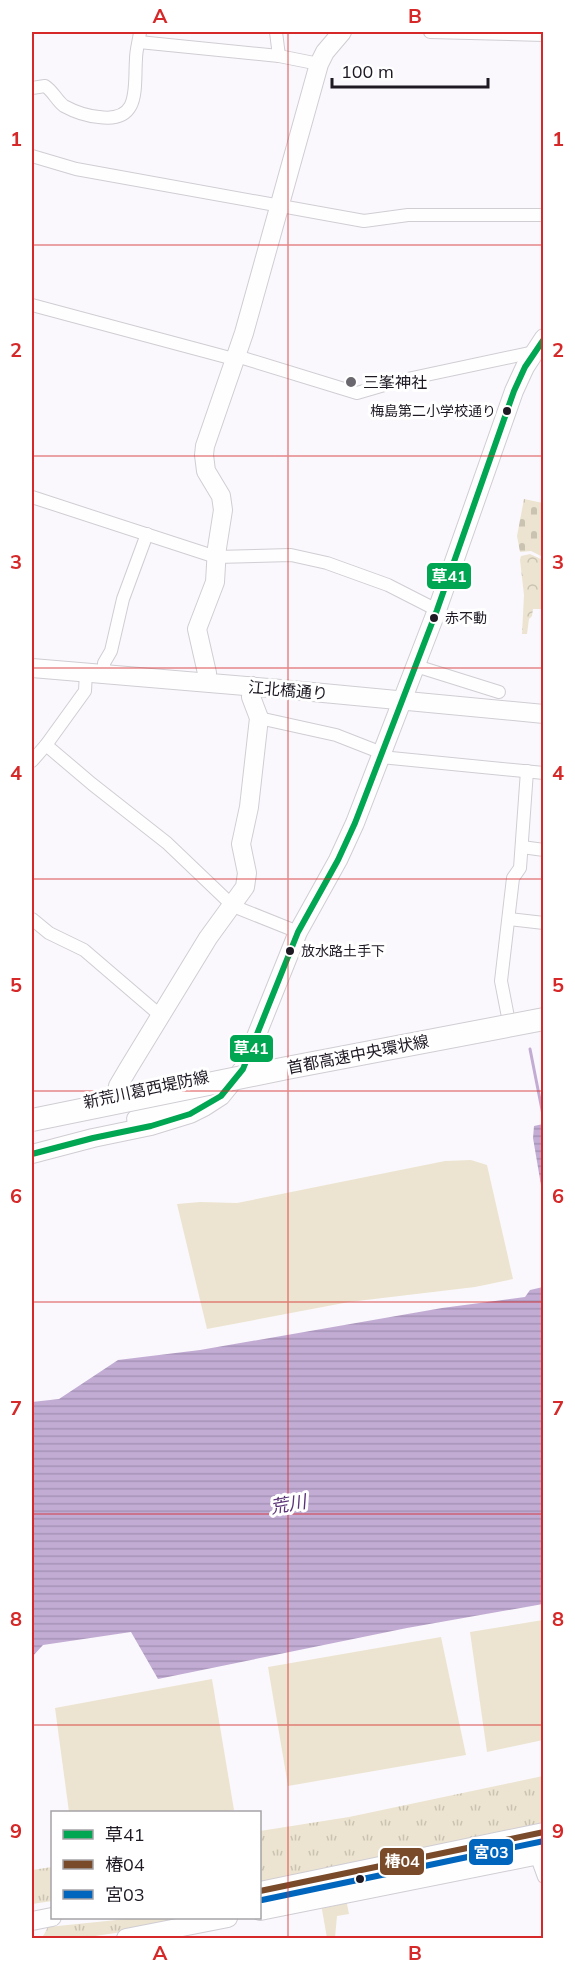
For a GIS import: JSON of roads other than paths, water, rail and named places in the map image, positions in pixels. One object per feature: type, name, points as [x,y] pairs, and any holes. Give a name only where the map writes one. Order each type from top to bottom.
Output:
[{"type":"highway","name":"首都高速中央環状線","points":[[32,1120],[543,1018]]},
{"type":"highway","name":"首都高速中央環状線","points":[[32,1134],[290,1080],[543,1033]]},
{"type":"main road","points":[[206,682],[207,673],[197,629],[215,582],[223,510],[221,496],[206,471],[204,455],[236,358],[319,64],[342,32]]},
{"type":"main road","points":[[32,1154],[172,1121],[204,1107],[230,1086],[243,1069],[298,932],[339,860],[382,755],[437,610],[514,391],[539,345]]},
{"type":"main road","name":"江北橋通り","points":[[32,668],[543,714]]},
{"type":"main road","points":[[116,1096],[118,1086],[208,938],[245,887],[247,873],[241,844],[249,807],[259,718],[251,697],[252,686]]},
{"type":"main road","name":"新荒川葛西堤防線","points":[[32,1112],[543,1010]]},
{"type":"main road","name":"新荒川葛西堤防線","points":[[32,1127],[230,1086],[543,1028]]},
{"type":"main road","points":[[261,1891],[543,1832]]},
{"type":"main road","points":[[261,1911],[540,1854]]},
{"type":"main road","points":[[261,1902],[304,1895],[315,1900]]},
{"type":"main road","points":[[32,1921],[51,1917]]},
{"type":"main road","points":[[126,1938],[218,1919]]},
{"type":"street","points":[[276,32],[279,56]]},
{"type":"street","points":[[430,32],[543,35]]},
{"type":"street","points":[[32,88],[45,86],[63,105],[84,114],[111,119],[122,116],[134,98],[139,37],[279,56],[319,64]]},
{"type":"street","points":[[32,156],[76,169],[275,203],[280,206],[364,221],[408,215],[543,215]]},
{"type":"street","points":[[32,305],[243,358],[357,393],[539,345]]},
{"type":"street","points":[[32,497],[216,557],[291,555],[313,560],[388,585],[437,610]]},
{"type":"street","points":[[32,761],[85,691],[95,672],[111,651],[123,599],[147,534]]},
{"type":"street","points":[[416,666],[499,692]]},
{"type":"street","points":[[259,718],[336,735],[382,755],[543,773]]},
{"type":"street","points":[[46,745],[167,843],[233,906],[298,932]]},
{"type":"street","points":[[508,1017],[501,981],[513,878],[520,868],[527,771]]},
{"type":"street","points":[[522,847],[543,850]]},
{"type":"street","points":[[32,919],[49,933],[84,950],[161,1016]]},
{"type":"street","points":[[509,920],[543,923]]},
{"type":"street","points":[[540,1854],[543,1877]]},
{"type":"water","points":[[544,1124],[543,1197],[533,1138],[534,1126]]},
{"type":"water","name":"荒川","points":[[543,1287],[543,1604],[407,1628],[158,1679],[131,1632],[43,1645],[32,1657],[32,1402],[59,1399],[118,1360],[200,1350],[442,1308],[525,1297],[530,1290]]},
{"type":"waterway","points":[[530,1049],[544,1120]]},
{"type":"place","name":"三峯神社","points":[[351,382]]},
{"type":"place","name":"梅島第二小学校通り","points":[[507,411]]},
{"type":"place","name":"赤不動","points":[[434,618]]},
{"type":"place","name":"放水路土手下","points":[[290,951]]}]
